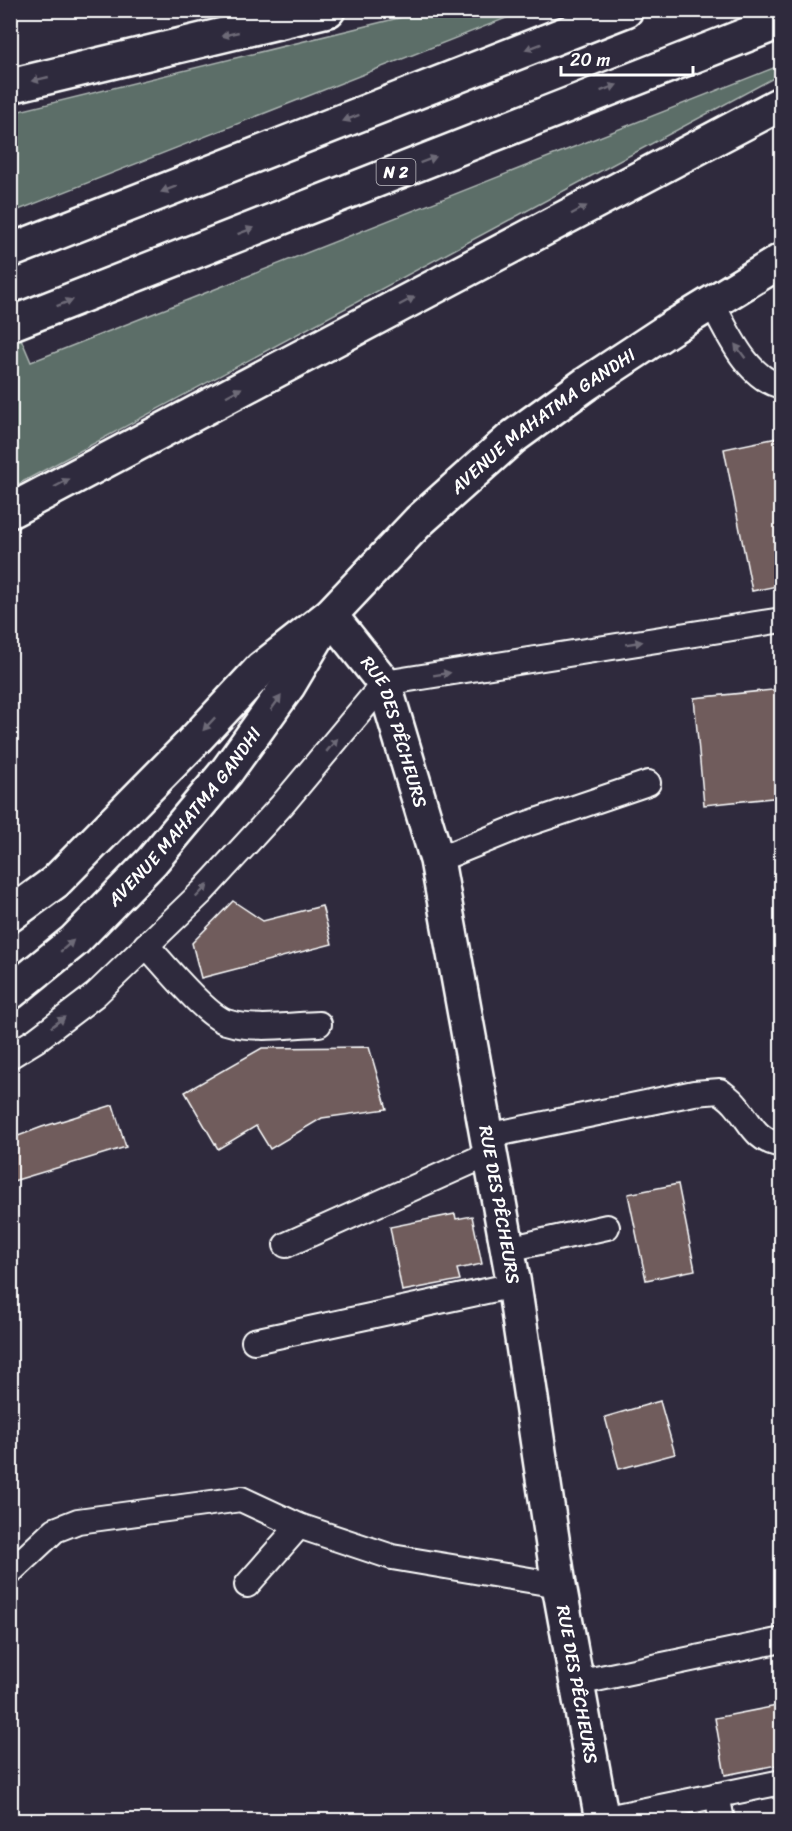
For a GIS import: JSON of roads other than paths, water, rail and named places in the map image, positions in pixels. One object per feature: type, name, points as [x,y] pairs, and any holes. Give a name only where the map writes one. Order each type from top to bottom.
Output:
[{"type":"main road","points":[[10,86],[328,10]]},
{"type":"main road","points":[[10,251],[626,10]]},
{"type":"main road","name":"N 2","points":[[10,324],[782,21]]},
{"type":"main road","points":[[10,511],[782,103]]},
{"type":"main road","name":"AVENUE MAHATMA GANDHI","points":[[10,915],[55,882],[191,744],[261,669],[330,615],[419,521],[513,437],[586,384],[782,260]]},
{"type":"main road","name":"AVENUE MAHATMA GANDHI","points":[[10,993],[74,941],[152,861],[227,771],[288,686],[330,615]]},
{"type":"main road","name":"RUE DES PÊCHEURS","points":[[330,615],[384,683],[437,860],[508,1249],[559,1585],[602,1820]]},
{"type":"main road","points":[[10,889],[57,855],[95,843]]},
{"type":"lane","points":[[712,303],[735,345],[753,369],[770,384],[782,386]]},
{"type":"lane","points":[[10,1056],[36,1040],[95,995],[202,892],[282,805],[384,683],[782,620]]},
{"type":"lane","points":[[437,860],[521,825],[648,783]]},
{"type":"lane","points":[[146,945],[204,1007],[224,1021],[248,1026],[319,1024]]},
{"type":"lane","points":[[286,1245],[489,1145],[694,1093],[720,1091],[735,1103],[755,1132],[774,1144],[782,1146]]},
{"type":"lane","points":[[508,1249],[607,1227]]},
{"type":"lane","points":[[254,1341],[514,1285]]},
{"type":"lane","points":[[10,1572],[55,1530],[78,1521],[241,1499],[299,1526],[392,1557],[559,1585]]},
{"type":"lane","points":[[247,1585],[299,1526]]},
{"type":"lane","points":[[577,1683],[782,1640]]},
{"type":"lane","points":[[602,1820],[782,1782]]},
{"type":"lane","points":[[717,1795],[722,1821]]}]
